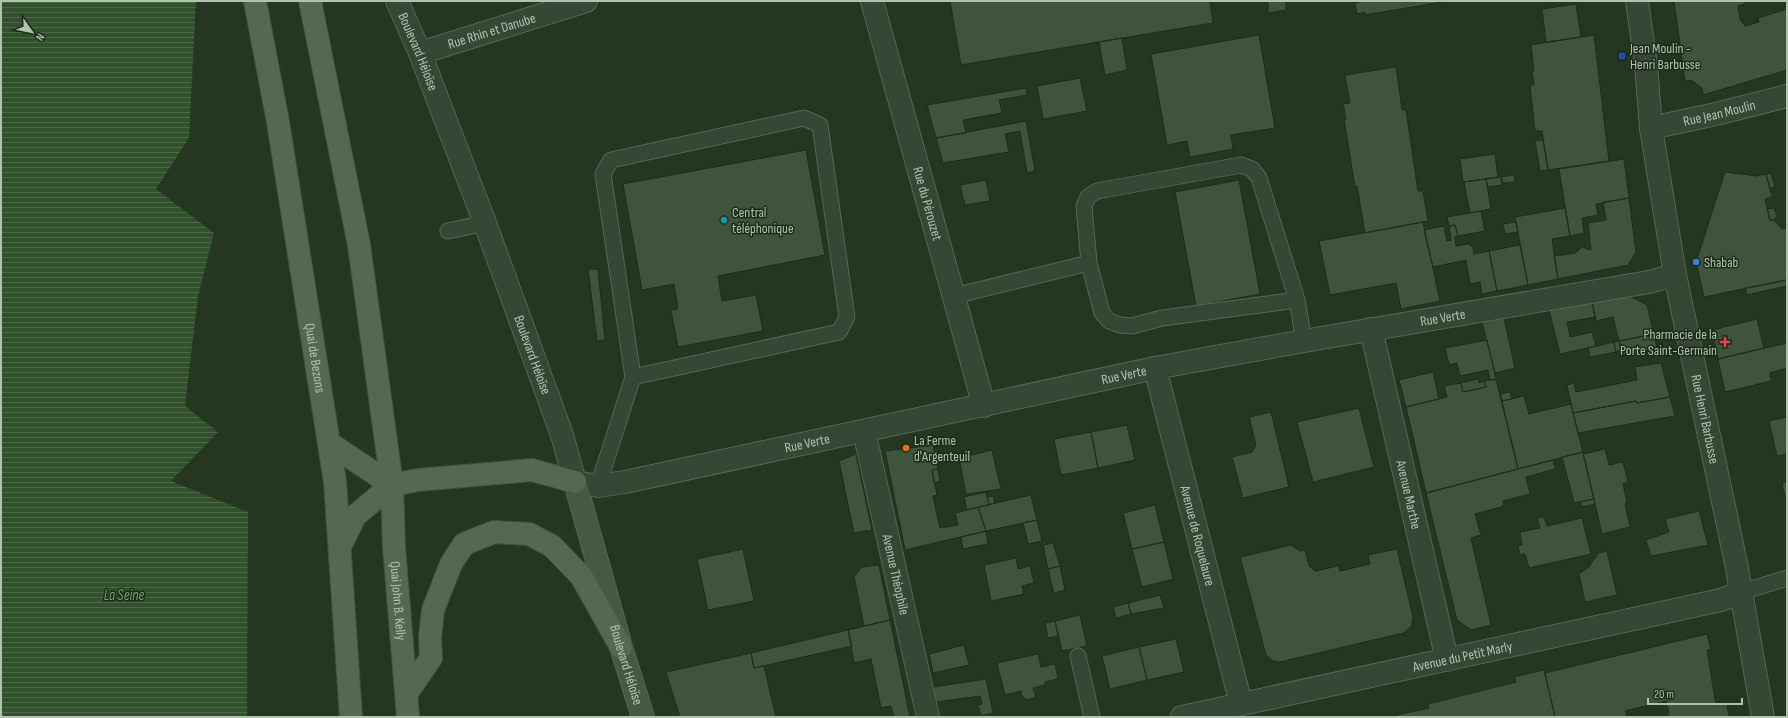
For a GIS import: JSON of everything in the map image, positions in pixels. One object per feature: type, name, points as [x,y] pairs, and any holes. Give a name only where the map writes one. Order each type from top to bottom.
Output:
[{"type":"main road","name":"Quai de Bezons","points":[[255,1],[278,122],[335,482],[350,717]]},
{"type":"main road","points":[[310,1],[359,245],[392,484]]},
{"type":"main road","points":[[329,443],[392,484]]},
{"type":"main road","points":[[339,548],[355,516],[392,484],[418,480],[532,470],[575,482]]},
{"type":"main road","name":"Boulevard Héloïse","points":[[575,482],[621,647],[643,717]]},
{"type":"main road","name":"Quai John B. Kelly","points":[[392,484],[394,547],[408,717]]},
{"type":"main road","points":[[407,693],[431,658],[430,637],[433,610],[450,564],[464,544],[494,532],[529,534],[552,546],[580,576],[621,647]]},
{"type":"street","name":"Boulevard Héloïse","points":[[397,1],[420,53],[485,223],[562,435],[575,482]]},
{"type":"street","name":"Rue Rhin et Danube","points":[[420,53],[586,1]]},
{"type":"street","name":"Rue du Pérouzet","points":[[872,1],[984,406]]},
{"type":"street","name":"Rue Henri Barbusse","points":[[1637,1],[1646,65],[1651,128],[1675,275],[1742,592],[1763,717]]},
{"type":"street","name":"Rue Jean Moulin","points":[[1651,128],[1716,114],[1787,96]]},
{"type":"street","name":"Rue Verte","points":[[575,482],[598,486],[625,482],[1155,368],[1304,340],[1649,282],[1675,275]]},
{"type":"street","name":"Avenue Marthe","points":[[1371,329],[1447,660]]},
{"type":"street","name":"Avenue de Roquelaure","points":[[1155,368],[1241,704]]},
{"type":"street","name":"Avenue Théophile","points":[[864,431],[928,717]]},
{"type":"street","name":"Avenue du Petit Marly","points":[[1182,717],[1721,600],[1742,592]]},
{"type":"lane","points":[[598,486],[633,377],[603,174],[611,160],[804,118],[820,125],[847,316],[839,332],[633,377]]},
{"type":"lane","points":[[1297,300],[1162,318],[1132,326],[1120,325],[1109,321],[1102,313],[1089,264],[1084,206],[1088,197],[1097,191],[1241,165],[1252,169],[1259,178],[1297,300],[1304,340]]},
{"type":"lane","points":[[448,232],[485,223]]},
{"type":"lane","points":[[954,296],[1089,264]]},
{"type":"lane","points":[[1742,592],[1787,578]]},
{"type":"lane","points":[[1078,656],[1092,717]]},
{"type":"water","name":"La Seine","points":[[1,1],[196,1],[189,138],[156,189],[214,233],[198,296],[185,406],[218,432],[171,481],[248,512],[247,717],[1,717]]},
{"type":"building","points":[[950,1],[1210,1],[1213,23],[961,65]]},
{"type":"building","points":[[1268,1],[1286,1],[1286,10],[1268,13]]},
{"type":"building","points":[[1363,1],[1448,1],[1365,15],[1365,12],[1357,14],[1355,3]]},
{"type":"building","points":[[1674,1],[1745,1],[1745,4],[1738,6],[1740,19],[1745,26],[1759,22],[1758,18],[1787,9],[1787,70],[1703,95],[1702,88],[1691,80],[1685,81]]},
{"type":"building","points":[[1576,4],[1581,37],[1546,42],[1542,9]]},
{"type":"building","points":[[1259,35],[1275,128],[1231,135],[1233,149],[1190,157],[1187,141],[1167,145],[1151,54]]},
{"type":"building","points":[[1594,35],[1609,161],[1548,170],[1542,131],[1535,131],[1530,85],[1534,85],[1531,45]]},
{"type":"building","points":[[1122,38],[1127,70],[1105,75],[1099,42]]},
{"type":"building","points":[[1396,67],[1402,110],[1406,110],[1418,191],[1423,191],[1428,221],[1365,233],[1357,186],[1355,187],[1344,119],[1346,119],[1343,104],[1350,103],[1345,75]]},
{"type":"building","points":[[1080,78],[1087,111],[1043,119],[1037,86]]},
{"type":"building","points":[[1026,88],[1027,95],[999,100],[1002,113],[963,120],[966,133],[936,138],[927,105]]},
{"type":"building","points":[[1026,121],[1035,171],[1027,173],[1020,131],[1005,134],[1009,152],[943,163],[936,138]]},
{"type":"building","points":[[1543,140],[1548,170],[1540,171],[1535,141]]},
{"type":"building","name":"Central téléphonique","points":[[806,150],[825,255],[718,276],[722,301],[756,295],[763,331],[678,347],[671,310],[678,309],[674,284],[642,290],[623,184]]},
{"type":"building","points":[[1495,154],[1498,177],[1463,182],[1460,159]]},
{"type":"building","points":[[1624,159],[1629,198],[1596,204],[1598,215],[1582,218],[1584,233],[1570,236],[1559,169]]},
{"type":"building","points":[[1725,172],[1757,176],[1766,174],[1772,197],[1765,199],[1770,220],[1774,220],[1782,229],[1787,228],[1787,280],[1704,297],[1696,262]]},
{"type":"building","points":[[1771,173],[1775,187],[1770,188],[1766,174]]},
{"type":"building","points":[[1514,175],[1515,182],[1503,183],[1501,177]]},
{"type":"building","points":[[1501,177],[1502,185],[1488,187],[1486,179]]},
{"type":"building","points":[[1486,179],[1491,209],[1470,213],[1464,182]]},
{"type":"building","points":[[986,180],[990,201],[965,205],[960,185]]},
{"type":"building","points":[[1239,180],[1260,294],[1196,306],[1175,192]]},
{"type":"building","points":[[1629,198],[1636,252],[1628,265],[1558,279],[1554,256],[1576,253],[1582,247],[1591,250],[1588,223],[1606,220],[1603,202]]},
{"type":"building","points":[[1565,208],[1570,236],[1552,239],[1558,279],[1528,285],[1515,217]]},
{"type":"building","points":[[1774,208],[1777,216],[1774,220],[1770,220],[1767,209]]},
{"type":"building","points":[[1481,211],[1485,231],[1458,236],[1455,225],[1449,226],[1447,217]]},
{"type":"building","points":[[1423,222],[1440,301],[1401,309],[1396,283],[1330,295],[1319,241]]},
{"type":"building","points":[[1516,222],[1518,232],[1505,234],[1503,224]]},
{"type":"building","points":[[1455,225],[1458,236],[1455,237],[1456,246],[1469,244],[1473,247],[1474,254],[1489,251],[1497,291],[1482,294],[1480,282],[1470,284],[1466,260],[1433,267],[1424,230],[1444,226],[1447,241],[1451,240],[1449,226]]},
{"type":"building","points":[[1520,245],[1528,285],[1497,291],[1489,251]]},
{"type":"building","points":[[588,269],[598,269],[605,340],[597,341]]},
{"type":"building","points":[[1787,280],[1787,286],[1747,295],[1745,288]]},
{"type":"building","points":[[1628,295],[1647,305],[1654,334],[1619,341],[1613,317],[1596,321],[1592,302]]},
{"type":"building","points":[[1592,302],[1595,317],[1567,322],[1570,337],[1592,332],[1596,346],[1560,354],[1549,310]]},
{"type":"building","points":[[1504,318],[1515,368],[1495,373],[1482,322]]},
{"type":"building","points":[[1757,319],[1764,348],[1718,359],[1712,330]]},
{"type":"building","points":[[1654,334],[1657,349],[1623,355],[1619,341]]},
{"type":"building","points":[[1487,340],[1496,379],[1490,380],[1488,370],[1460,376],[1457,363],[1449,365],[1445,348]]},
{"type":"building","points":[[1619,341],[1622,350],[1616,352],[1614,342]]},
{"type":"building","points":[[1614,342],[1616,352],[1590,357],[1588,348]]},
{"type":"building","points":[[1787,343],[1787,368],[1770,373],[1771,381],[1725,392],[1718,359]]},
{"type":"building","points":[[1661,363],[1670,397],[1637,403],[1636,401],[1573,413],[1567,385],[1574,383],[1576,392],[1637,380],[1635,367]]},
{"type":"building","points":[[1433,372],[1439,399],[1406,407],[1399,380]]},
{"type":"building","points":[[1478,379],[1479,383],[1484,381],[1486,387],[1463,392],[1461,383]]},
{"type":"building","points":[[1496,379],[1518,469],[1426,493],[1406,407],[1447,397],[1444,386],[1461,383],[1463,392],[1486,387],[1484,381]]},
{"type":"building","points":[[1510,392],[1512,399],[1502,401],[1500,394]]},
{"type":"building","points":[[1524,396],[1529,414],[1571,404],[1583,452],[1518,469],[1502,401]]},
{"type":"building","points":[[1670,397],[1675,416],[1578,433],[1573,413],[1636,401],[1637,403]]},
{"type":"building","points":[[1359,408],[1374,467],[1313,482],[1297,422]]},
{"type":"building","points":[[1271,412],[1289,487],[1243,498],[1232,457],[1252,452],[1256,445],[1249,417]]},
{"type":"building","points":[[1787,417],[1787,454],[1777,456],[1769,421]]},
{"type":"building","points":[[1127,425],[1135,460],[1098,468],[1091,432]]},
{"type":"building","points":[[1091,432],[1098,468],[1061,475],[1054,439]]},
{"type":"building","points":[[933,445],[938,469],[932,470],[937,495],[933,496],[940,528],[958,525],[955,513],[978,507],[986,531],[905,550],[885,451]]},
{"type":"building","points":[[1605,449],[1609,465],[1623,462],[1628,482],[1623,484],[1627,503],[1625,504],[1630,527],[1602,534],[1583,454]]},
{"type":"building","points":[[992,450],[1001,489],[966,494],[959,458]]},
{"type":"building","points":[[1583,452],[1594,499],[1574,503],[1562,457]]},
{"type":"building","points":[[856,454],[872,530],[854,533],[839,461]]},
{"type":"building","points":[[1553,460],[1555,469],[1526,477],[1530,494],[1503,501],[1504,506],[1475,514],[1481,535],[1471,538],[1491,625],[1471,630],[1457,620],[1426,493]]},
{"type":"building","points":[[938,469],[940,481],[934,483],[932,470]]},
{"type":"building","points":[[1787,482],[1787,507],[1782,483]]},
{"type":"building","points":[[986,492],[989,505],[967,510],[964,497]]},
{"type":"building","points":[[1031,495],[1037,520],[986,531],[978,507]]},
{"type":"building","points":[[993,496],[995,503],[989,505],[987,497]]},
{"type":"building","points":[[1594,499],[1595,504],[1582,507],[1580,502]]},
{"type":"building","points":[[1155,505],[1164,542],[1132,549],[1123,513]]},
{"type":"building","points":[[1699,511],[1708,545],[1651,556],[1646,540],[1669,532],[1665,519]]},
{"type":"building","points":[[1544,517],[1547,526],[1582,518],[1591,554],[1529,568],[1525,554],[1520,555],[1518,546],[1522,545],[1520,532],[1540,528],[1537,518]]},
{"type":"building","points":[[1037,520],[1042,541],[1028,544],[1023,523]]},
{"type":"building","points":[[986,531],[988,544],[963,549],[961,537]]},
{"type":"building","points":[[1164,542],[1173,579],[1142,587],[1132,549]]},
{"type":"building","points":[[1053,543],[1060,566],[1048,569],[1043,545]]},
{"type":"building","points":[[1291,545],[1300,551],[1305,550],[1309,566],[1315,571],[1338,566],[1340,571],[1370,564],[1368,555],[1397,549],[1413,617],[1411,627],[1403,633],[1280,662],[1273,661],[1266,655],[1240,557]]},
{"type":"building","points":[[743,549],[754,601],[708,610],[697,559]]},
{"type":"building","points":[[1607,551],[1617,595],[1585,602],[1579,574],[1589,567],[1598,553]]},
{"type":"building","points":[[1016,558],[1018,569],[1030,566],[1034,583],[1022,586],[1024,594],[991,601],[984,565]]},
{"type":"building","points":[[879,565],[890,620],[864,626],[854,577],[862,567]]},
{"type":"building","points":[[1060,566],[1065,590],[1054,593],[1048,569]]},
{"type":"building","points":[[1160,595],[1164,608],[1131,614],[1128,603]]},
{"type":"building","points":[[1128,603],[1131,614],[1116,618],[1113,607]]},
{"type":"building","points":[[1080,615],[1087,646],[1062,651],[1055,621]]},
{"type":"building","points":[[890,620],[910,717],[894,717],[891,706],[881,708],[871,659],[854,663],[848,630]]},
{"type":"building","points":[[1055,621],[1058,636],[1048,638],[1045,623]]},
{"type":"building","points":[[848,630],[852,646],[754,668],[751,653]]},
{"type":"building","points":[[1707,634],[1711,649],[1707,650],[1716,705],[1727,704],[1729,717],[1667,717],[1669,714],[1666,701],[1625,711],[1627,717],[1555,717],[1545,673]]},
{"type":"building","points":[[1176,639],[1184,672],[1147,680],[1139,647]]},
{"type":"building","points":[[964,645],[969,665],[933,673],[929,654]]},
{"type":"building","points":[[1139,647],[1147,680],[1110,689],[1102,656]]},
{"type":"building","points":[[751,653],[754,668],[764,666],[776,717],[680,717],[666,672]]},
{"type":"building","points":[[1038,654],[1041,667],[1055,664],[1058,679],[1045,682],[1045,685],[1033,688],[1036,697],[1027,700],[1022,696],[1021,691],[1005,695],[997,663]]},
{"type":"building","points":[[1544,670],[1555,717],[1388,717],[1429,708],[1428,704],[1516,682],[1514,677]]},
{"type":"building","points":[[986,679],[993,713],[981,716],[978,705],[982,704],[980,696],[936,702],[933,687]]},
{"type":"place","name":"Jean Moulin - Henri Barbusse","points":[[1622,56]]},
{"type":"place","name":"Central téléphonique","points":[[724,220]]},
{"type":"place","name":"Shabab","points":[[1696,262]]},
{"type":"place","name":"Pharmacie de la Porte Saint-Germain","points":[[1725,342]]},
{"type":"place","name":"La Ferme d'Argenteuil","points":[[906,448]]}]
